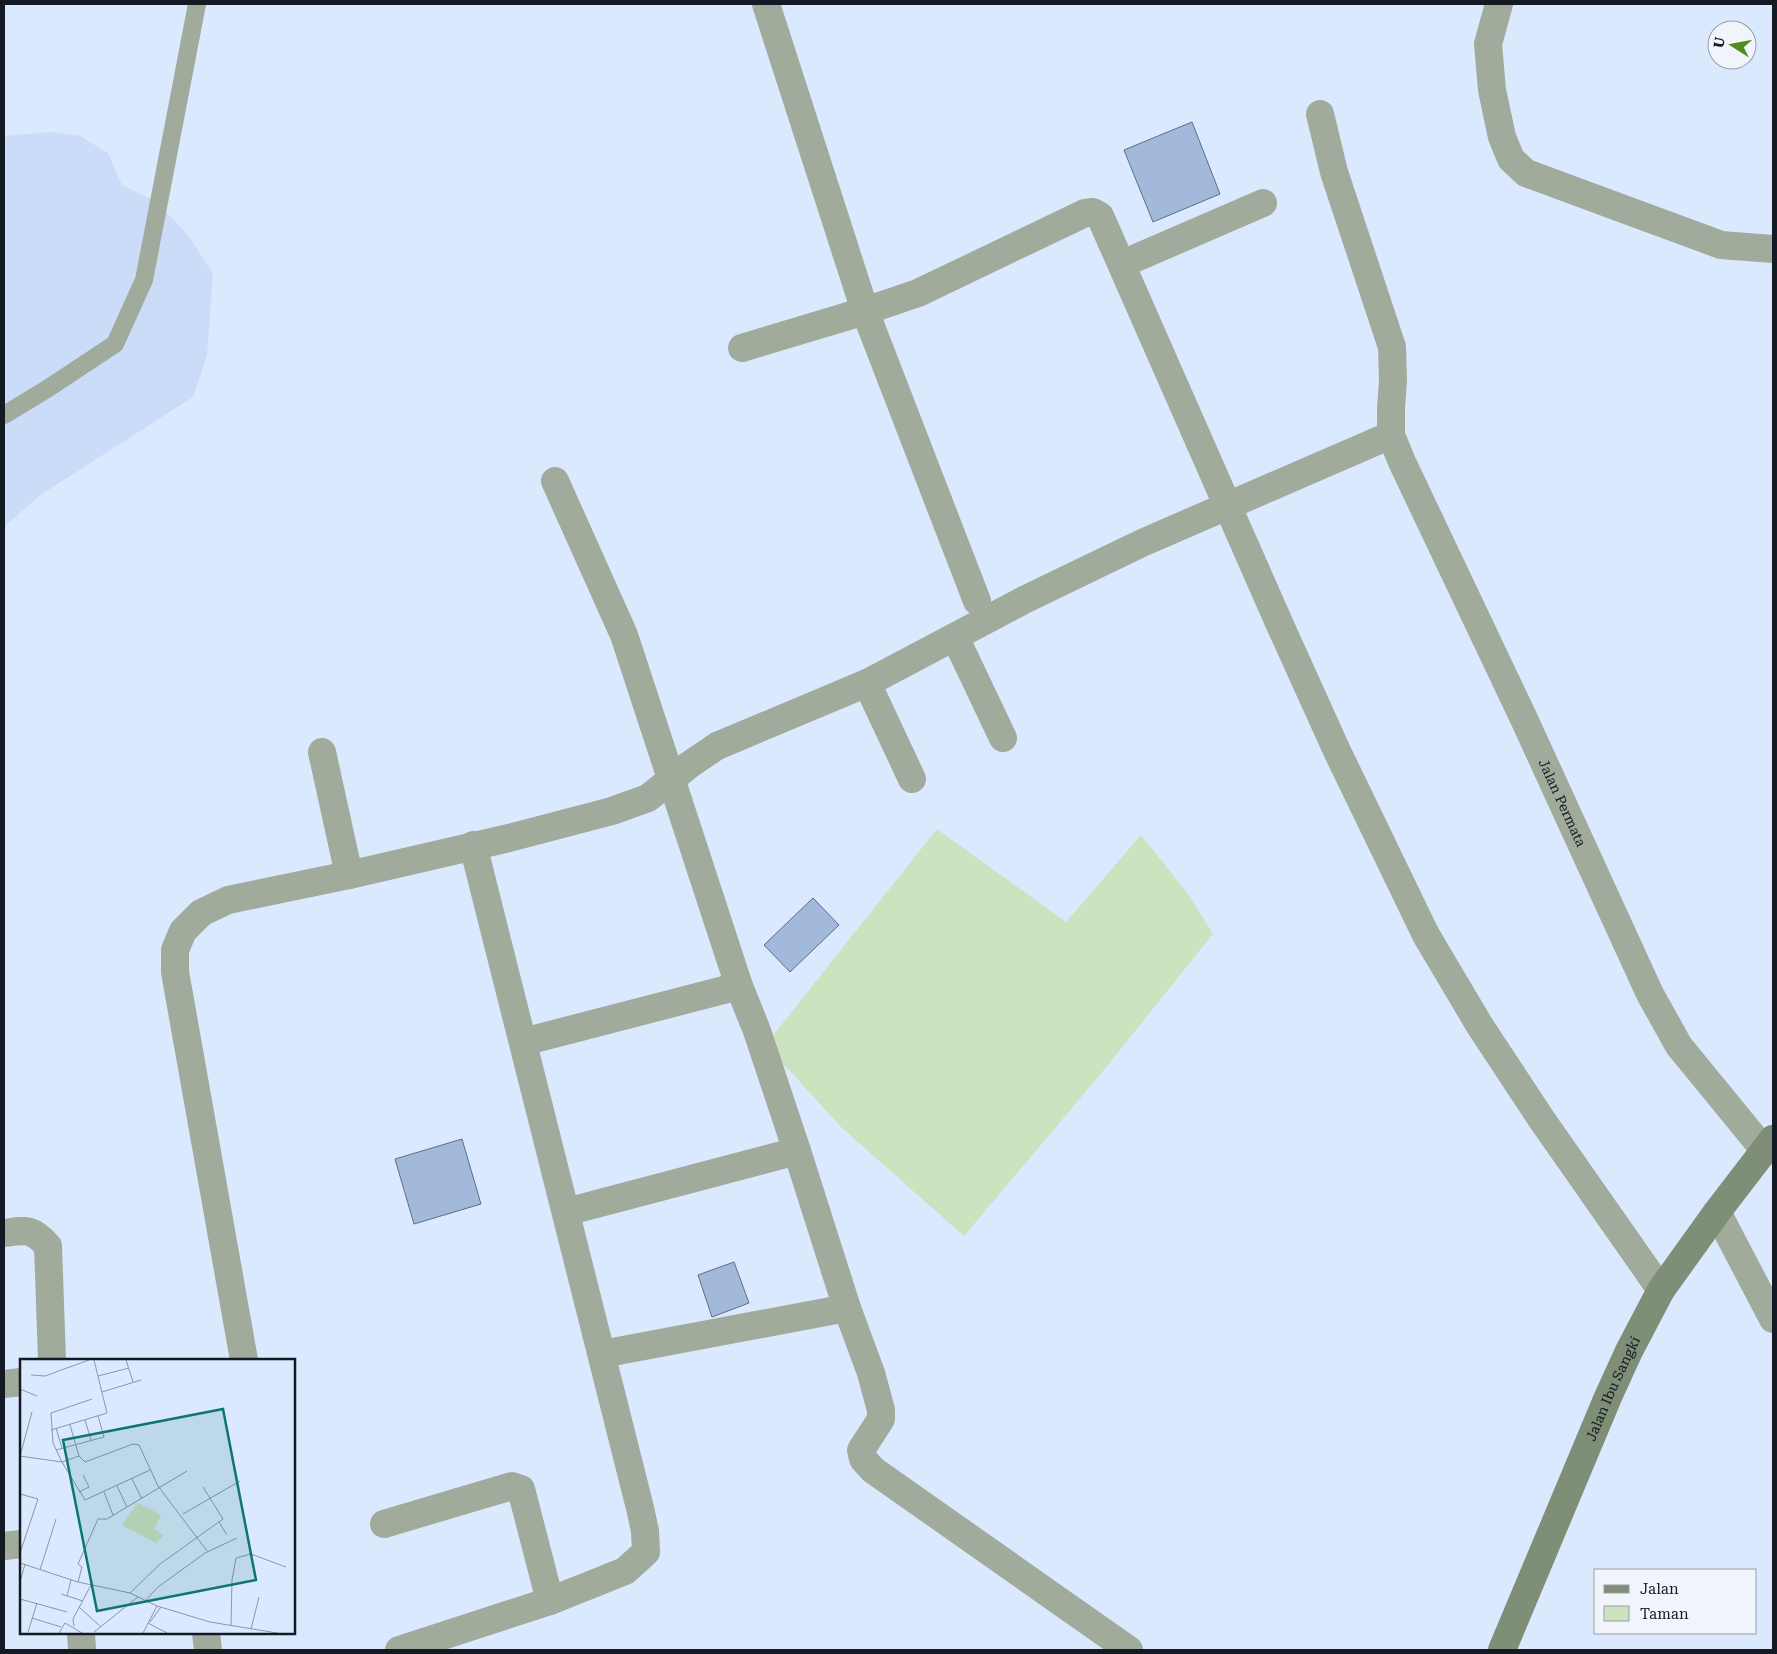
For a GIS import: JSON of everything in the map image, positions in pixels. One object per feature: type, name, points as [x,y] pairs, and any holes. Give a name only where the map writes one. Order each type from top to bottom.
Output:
[{"type":"main road","name":"Jalan Ibu Sangki","points":[[1502,1650],[1608,1397],[1629,1351],[1661,1290],[1717,1212],[1769,1145]]},
{"type":"street","points":[[766,4],[866,311],[977,601]]},
{"type":"street","points":[[1499,4],[1488,44],[1492,90],[1502,137],[1511,159],[1526,173],[1721,245],[1773,249]]},
{"type":"street","points":[[244,1359],[175,972],[175,950],[183,931],[201,913],[228,900],[349,875],[509,838],[612,811],[648,798],[689,765],[717,746],[867,683],[1022,601],[1142,543],[1391,435],[1392,347],[1334,172],[1320,114]]},
{"type":"street","points":[[1122,264],[1263,203]]},
{"type":"street","points":[[742,348],[866,311],[918,293],[1085,213],[1093,212],[1100,216],[1227,507],[1337,751],[1426,935],[1480,1026],[1542,1120],[1661,1290]]},
{"type":"street","name":"Jalan Permata","points":[[1391,435],[1650,994],[1679,1046],[1769,1145]]},
{"type":"street","points":[[555,481],[624,635],[739,986],[797,1150],[847,1308],[872,1373],[881,1410],[881,1419],[861,1450],[863,1459],[873,1470],[1129,1650]]},
{"type":"street","points":[[955,636],[1002,738]]},
{"type":"street","points":[[867,683],[912,779]]},
{"type":"street","points":[[322,752],[349,875]]},
{"type":"street","points":[[399,1650],[550,1601],[625,1571],[646,1552],[646,1530],[473,845]]},
{"type":"street","points":[[523,1042],[739,986]]},
{"type":"street","points":[[566,1212],[797,1150]]},
{"type":"street","points":[[1717,1212],[1773,1319]]},
{"type":"street","points":[[4,1233],[21,1230],[31,1231],[39,1236],[48,1246],[52,1359]]},
{"type":"street","points":[[602,1354],[847,1308]]},
{"type":"street","points":[[4,1384],[20,1382]]},
{"type":"street","points":[[384,1524],[512,1486],[518,1487],[521,1489],[550,1601]]},
{"type":"street","points":[[4,1546],[20,1544]]},
{"type":"street","points":[[81,1634],[82,1650]]},
{"type":"street","points":[[206,1634],[208,1650]]},
{"type":"lane","points":[[4,415],[115,344],[144,280],[197,4]]},
{"type":"shaded area","points":[[53,132],[80,136],[108,153],[122,185],[153,200],[190,238],[213,274],[207,355],[193,397],[39,496],[4,527],[4,136]]},
{"type":"green space","points":[[937,829],[1066,922],[1141,835],[1188,894],[1213,934],[1099,1076],[964,1236],[841,1127],[789,1070],[776,1059],[774,1034]]},
{"type":"building","points":[[1192,122],[1220,194],[1153,222],[1124,150]]},
{"type":"building","points":[[813,898],[839,925],[790,972],[764,945]]},
{"type":"building","points":[[462,1139],[481,1204],[414,1224],[395,1159]]},
{"type":"building","points":[[734,1262],[749,1303],[712,1317],[698,1275]]}]
